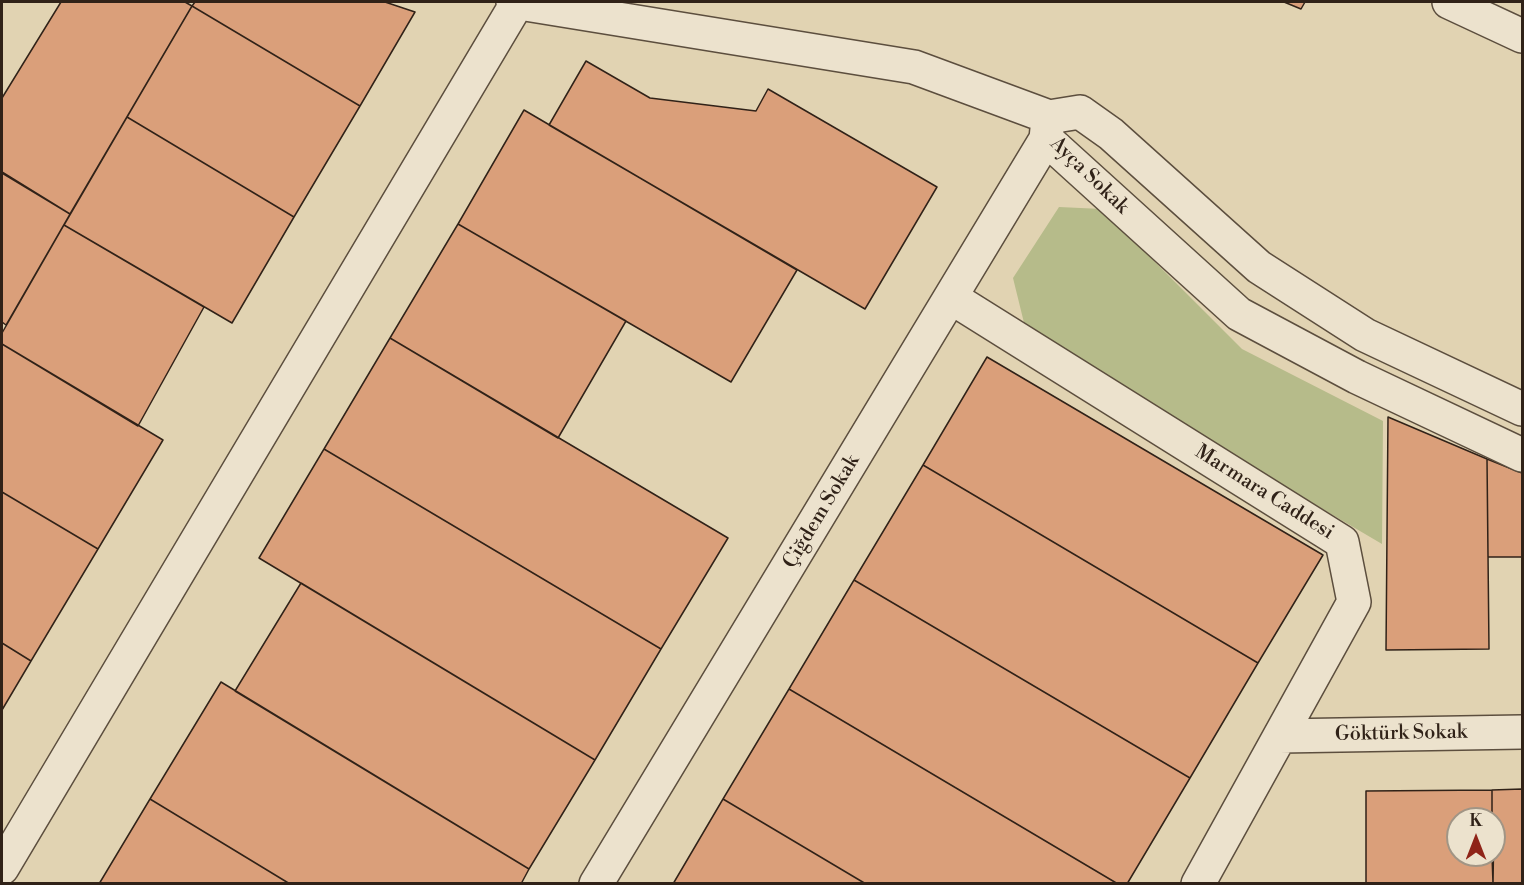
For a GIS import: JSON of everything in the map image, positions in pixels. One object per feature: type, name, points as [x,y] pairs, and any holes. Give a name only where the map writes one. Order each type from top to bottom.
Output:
[{"type":"street","points":[[2,868],[515,2]]},
{"type":"street","name":"Ayça Sokak","points":[[515,2],[914,67],[1047,128],[1239,314],[1357,377],[1522,455]]},
{"type":"street","points":[[1449,2],[1522,36]]},
{"type":"street","points":[[1047,128],[1080,112],[1111,135],[1259,267],[1365,335],[1522,409]]},
{"type":"street","name":"Çiğdem Sokak","points":[[596,884],[952,298],[1047,128]]},
{"type":"street","name":"Marmara Caddesi","points":[[952,298],[1342,542],[1354,602],[1198,884]]},
{"type":"street","name":"Göktürk Sokak","points":[[1280,736],[1522,732]]},
{"type":"green space","points":[[1059,207],[1102,209],[1242,349],[1383,421],[1382,544],[1027,335],[1013,278]]},
{"type":"building","points":[[61,2],[185,2],[192,6],[70,214],[2,172],[2,98]]},
{"type":"building","points":[[195,2],[385,2],[415,12],[360,106],[192,6]]},
{"type":"building","points":[[1284,2],[1305,2],[1301,9]]},
{"type":"building","points":[[192,6],[360,106],[294,217],[127,117]]},
{"type":"building","points":[[586,61],[650,98],[756,111],[768,89],[937,187],[865,309],[549,125]]},
{"type":"building","points":[[524,110],[797,270],[731,382],[458,224]]},
{"type":"building","points":[[127,117],[294,217],[232,323],[64,225]]},
{"type":"building","points":[[2,173],[70,214],[6,325],[2,322]]},
{"type":"building","points":[[458,224],[626,321],[558,438],[390,338]]},
{"type":"building","points":[[64,225],[204,307],[138,426],[2,344],[2,333]]},
{"type":"building","points":[[390,338],[728,538],[661,649],[324,449]]},
{"type":"building","points":[[2,344],[163,440],[98,549],[2,492]]},
{"type":"building","points":[[987,357],[1323,555],[1258,663],[923,465]]},
{"type":"building","points":[[1388,417],[1487,459],[1489,649],[1386,650]]},
{"type":"building","points":[[324,449],[661,649],[595,760],[259,558]]},
{"type":"building","points":[[1487,459],[1522,473],[1522,557],[1488,557]]},
{"type":"building","points":[[923,465],[1258,663],[1190,778],[854,580]]},
{"type":"building","points":[[2,492],[98,549],[31,661],[2,643]]},
{"type":"building","points":[[854,580],[1190,778],[1127,884],[1118,884],[789,689]]},
{"type":"building","points":[[301,583],[595,760],[529,869],[235,691]]},
{"type":"building","points":[[2,643],[31,661],[2,710]]},
{"type":"building","points":[[221,682],[529,869],[521,884],[290,884],[150,799]]},
{"type":"building","points":[[789,689],[1118,884],[866,884],[723,799]]},
{"type":"building","points":[[1522,789],[1522,884],[1493,884],[1493,867],[1506,867],[1506,807],[1492,807],[1492,790]]},
{"type":"building","points":[[1492,790],[1492,807],[1446,807],[1446,867],[1492,867],[1493,884],[1366,884],[1366,791]]},
{"type":"building","points":[[150,799],[290,884],[99,884]]},
{"type":"building","points":[[723,799],[866,884],[673,884]]}]
